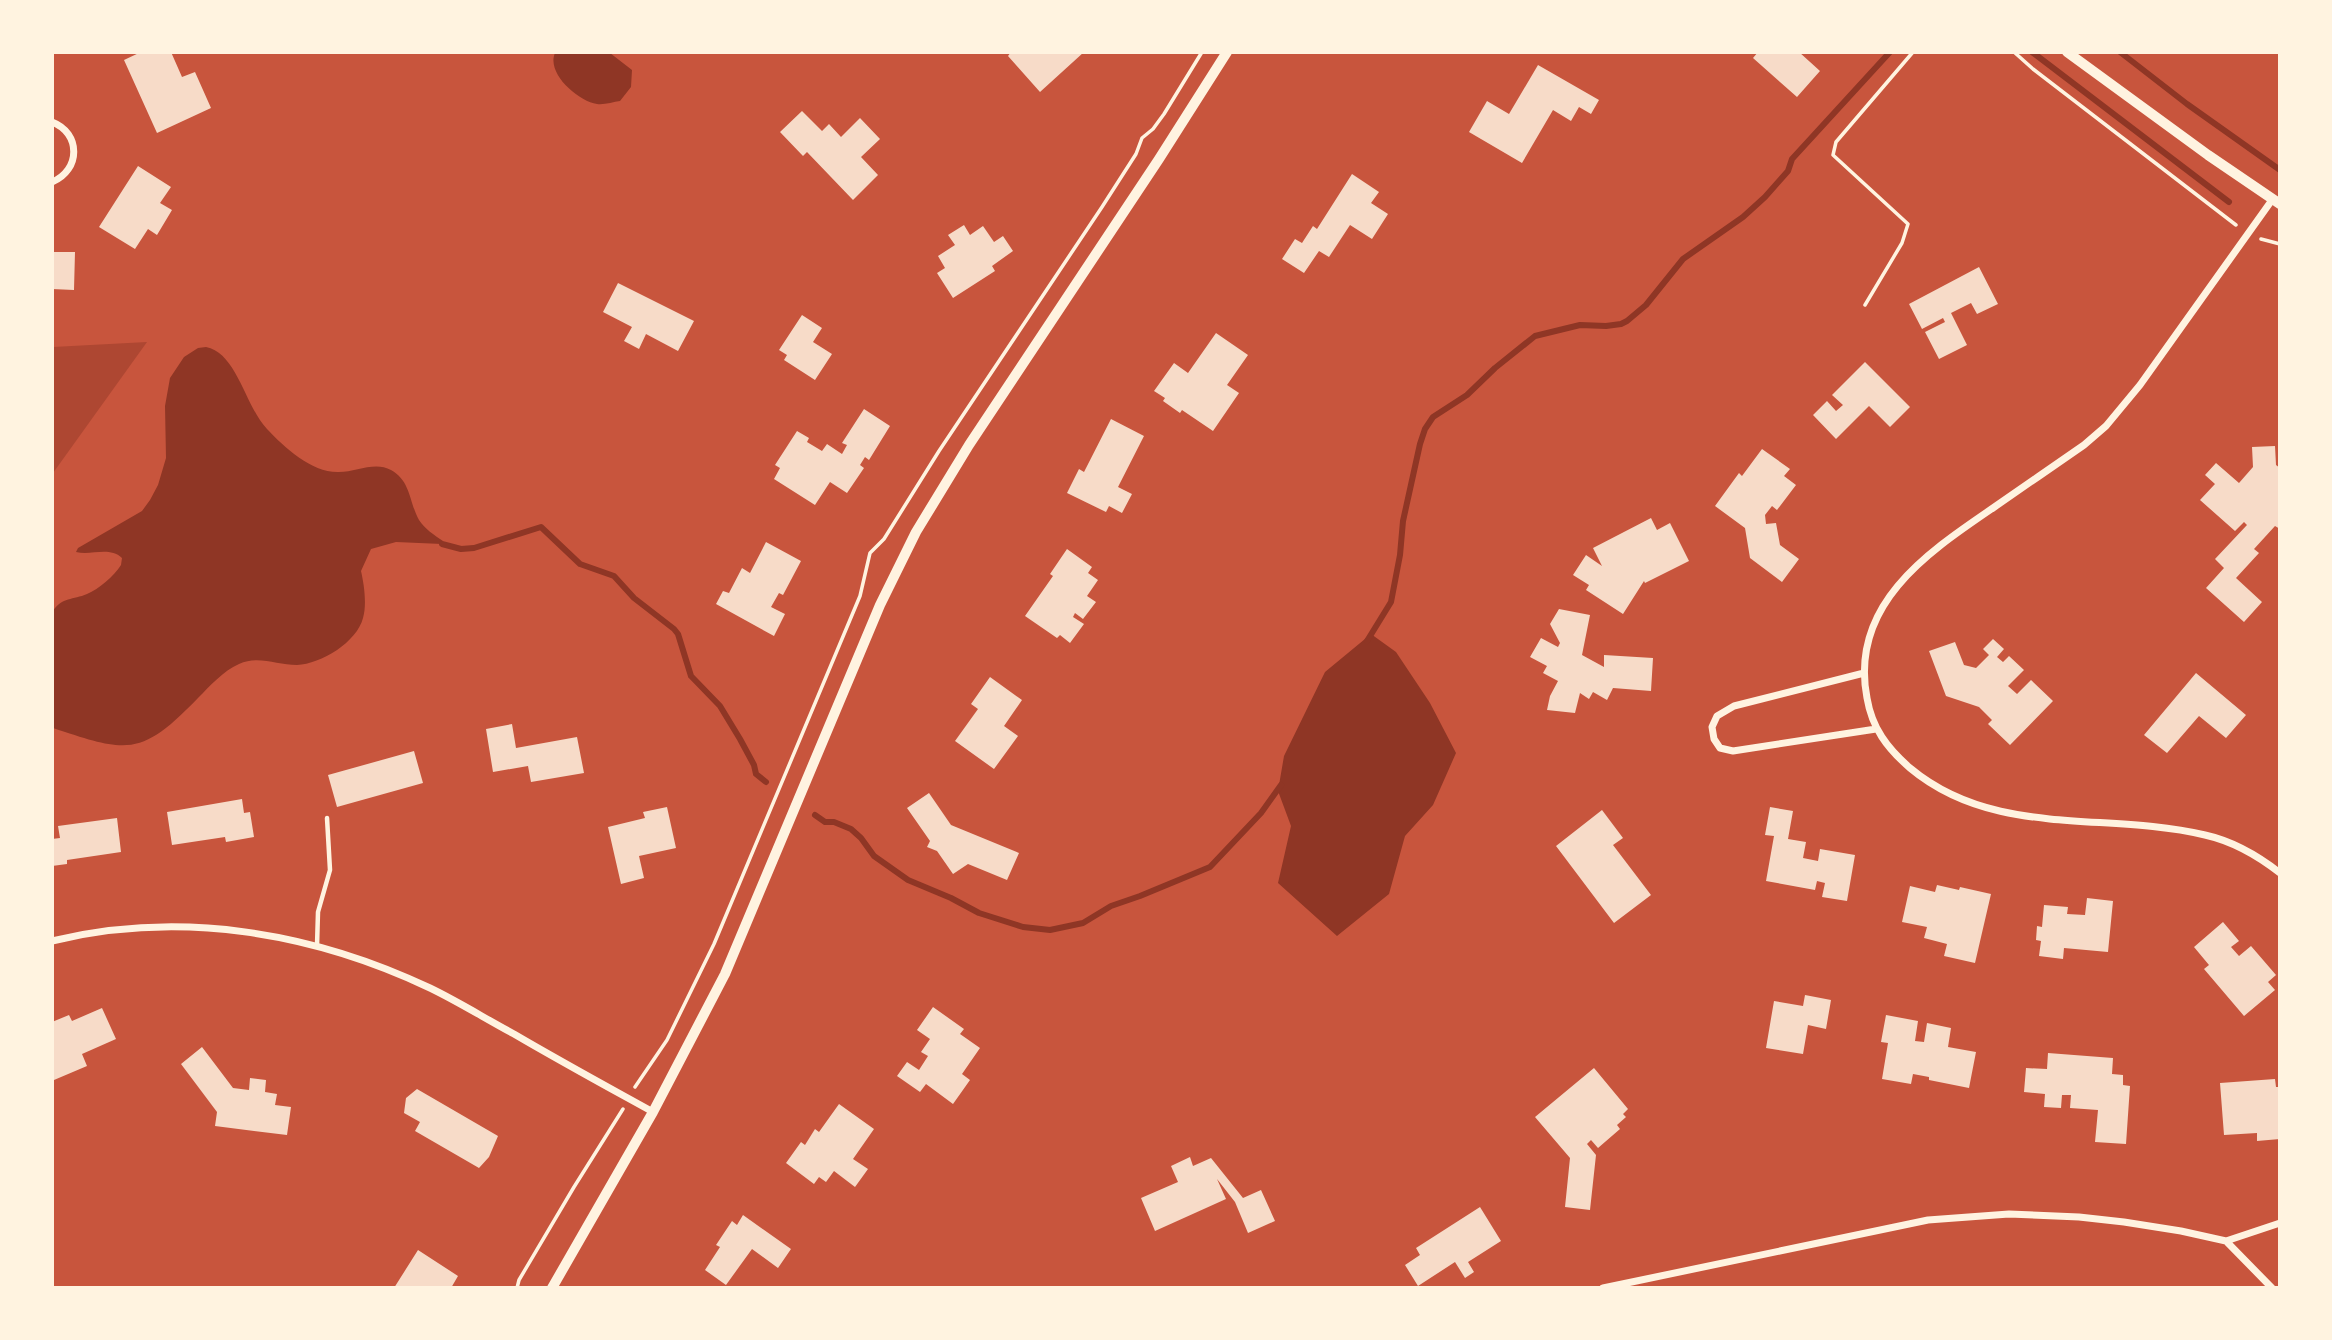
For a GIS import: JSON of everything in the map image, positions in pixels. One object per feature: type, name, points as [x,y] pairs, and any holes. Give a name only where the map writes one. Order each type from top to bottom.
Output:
[{"type":"street","points":[[552,1287],[653,1112],[724,974],[885,594],[916,532],[969,445],[1227,52]]},
{"type":"street","points":[[2067,52],[2276,202],[2250,233],[2140,385],[2106,426],[2084,445],[1934,549],[1895,587],[1874,623],[1864,673],[1866,696],[1876,729],[1884,743],[1924,780],[1972,804],[2019,815],[2138,825],[2208,835],[2245,850],[2280,873]]},
{"type":"street","points":[[52,122],[61,125],[69,134],[74,144],[74,158],[70,169],[52,182]]},
{"type":"street","points":[[1864,673],[1734,706],[1717,716],[1712,727],[1714,739],[1720,747],[1733,751],[1876,729]]},
{"type":"street","points":[[52,941],[113,929],[175,926],[242,931],[317,946],[428,987],[653,1112]]},
{"type":"street","points":[[1603,1287],[1928,1220],[1968,1216],[2009,1213],[2079,1217],[2181,1231],[2226,1241],[2280,1223]]},
{"type":"street","points":[[2226,1241],[2272,1287]]},
{"type":"lane","points":[[317,946],[318,912],[330,870],[327,818]]},
{"type":"path","points":[[1865,304],[1902,243],[1908,223],[1833,155],[1836,142],[1913,52]]},
{"type":"path","points":[[2014,52],[2236,226],[2280,244]]},
{"type":"path","points":[[517,1287],[574,1187],[620,1116]]},
{"type":"shaded area","points":[[555,53],[610,53],[632,70],[631,87],[620,101],[600,104],[589,102],[573,92],[559,77],[553,61]]},
{"type":"shaded area","points":[[147,342],[53,473],[53,347]]},
{"type":"shaded area","points":[[206,347],[217,351],[226,359],[259,419],[291,451],[309,464],[329,471],[345,472],[379,467],[391,470],[406,486],[419,520],[443,541],[442,544],[396,542],[371,549],[361,571],[365,607],[359,627],[346,643],[317,661],[290,665],[253,660],[239,664],[217,679],[162,731],[147,740],[132,744],[99,742],[53,728],[53,611],[64,601],[87,594],[101,586],[121,565],[122,558],[106,552],[76,552],[78,548],[142,511],[150,500],[158,485],[166,458],[165,406],[170,378],[184,357],[198,348]]},
{"type":"shaded area","points":[[1371,634],[1396,652],[1430,703],[1456,753],[1433,805],[1405,836],[1389,894],[1337,936],[1278,883],[1291,826],[1278,791],[1284,756],[1325,672]]},
{"type":"building","points":[[141,52],[171,52],[182,77],[195,72],[211,108],[157,133],[124,60]]},
{"type":"building","points":[[1011,52],[1084,52],[1040,92],[1008,56]]},
{"type":"building","points":[[1758,52],[1799,52],[1820,71],[1797,97],[1753,58]]},
{"type":"building","points":[[1538,65],[1599,100],[1591,114],[1579,107],[1571,121],[1553,110],[1522,163],[1469,132],[1487,101],[1509,114]]},
{"type":"building","points":[[802,111],[822,131],[829,124],[841,137],[860,118],[880,139],[861,157],[878,175],[853,200],[807,152],[803,156],[780,132]]},
{"type":"building","points":[[138,166],[171,187],[160,203],[172,210],[157,235],[148,229],[135,249],[99,227]]},
{"type":"building","points":[[1352,174],[1379,192],[1371,203],[1388,214],[1372,239],[1350,225],[1329,257],[1319,251],[1304,273],[1282,259],[1295,239],[1302,243],[1313,226],[1317,229]]},
{"type":"building","points":[[964,225],[970,235],[983,226],[994,242],[1003,236],[1013,251],[992,266],[995,271],[953,298],[937,273],[945,268],[938,256],[955,245],[948,235]]},
{"type":"building","points":[[52,252],[75,252],[74,290],[52,289]]},
{"type":"building","points":[[1979,267],[1998,304],[1977,314],[1971,303],[1951,313],[1967,345],[1939,359],[1925,332],[1945,322],[1943,318],[1922,329],[1909,304]]},
{"type":"building","points":[[618,283],[694,321],[678,351],[646,334],[639,349],[624,341],[632,327],[603,312]]},
{"type":"building","points":[[802,315],[822,328],[813,342],[832,354],[815,380],[784,360],[787,355],[779,350]]},
{"type":"building","points":[[1216,333],[1248,355],[1227,385],[1239,393],[1213,431],[1182,410],[1180,413],[1154,391],[1174,363],[1188,373]]},
{"type":"building","points":[[1865,362],[1910,407],[1890,427],[1869,406],[1836,439],[1813,415],[1827,401],[1836,411],[1843,405],[1832,395]]},
{"type":"building","points":[[864,409],[890,426],[869,460],[865,457],[860,465],[864,468],[847,493],[830,482],[815,505],[774,479],[780,468],[775,465],[797,431],[809,438],[807,442],[822,451],[827,444],[842,454],[847,445],[842,443]]},
{"type":"building","points":[[1111,419],[1144,436],[1118,487],[1132,494],[1122,513],[1109,506],[1106,512],[1067,493],[1079,469],[1084,472]]},
{"type":"building","points":[[2275,446],[2276,465],[2280,468],[2280,529],[2275,526],[2254,549],[2259,553],[2236,578],[2262,602],[2244,622],[2206,588],[2224,568],[2215,559],[2247,525],[2244,522],[2235,531],[2200,500],[2215,484],[2205,475],[2216,463],[2239,483],[2253,467],[2252,447]]},
{"type":"building","points":[[1762,449],[1790,469],[1784,476],[1796,485],[1777,510],[1772,506],[1765,515],[1766,524],[1776,523],[1780,545],[1799,559],[1782,582],[1750,558],[1745,528],[1715,506],[1739,473],[1742,476]]},
{"type":"building","points":[[1651,518],[1657,530],[1670,523],[1689,561],[1645,583],[1644,581],[1623,614],[1586,590],[1589,585],[1573,575],[1586,555],[1602,566],[1593,548]]},
{"type":"building","points":[[766,542],[801,561],[783,595],[779,593],[771,607],[785,614],[774,636],[716,604],[723,591],[729,593],[742,568],[750,573]]},
{"type":"building","points":[[1067,549],[1092,567],[1088,573],[1098,580],[1087,596],[1096,602],[1083,619],[1075,613],[1073,617],[1084,624],[1070,643],[1060,635],[1057,638],[1025,616],[1053,576],[1050,574]]},
{"type":"building","points":[[1559,609],[1590,615],[1582,655],[1604,667],[1604,655],[1653,658],[1651,691],[1613,688],[1607,700],[1593,692],[1589,699],[1580,693],[1575,713],[1547,710],[1550,696],[1558,681],[1543,673],[1547,666],[1530,657],[1541,638],[1558,647],[1560,643],[1550,624]]},
{"type":"building","points":[[1993,639],[2004,649],[1997,657],[2003,662],[2009,656],[2024,670],[2008,686],[2017,694],[2031,680],[2053,701],[2010,745],[1988,724],[1992,720],[1979,707],[1946,696],[1929,651],[1955,642],[1964,665],[1976,668],[1989,655],[1983,649]]},
{"type":"building","points":[[2196,673],[2246,715],[2226,738],[2199,716],[2167,753],[2144,735]]},
{"type":"building","points":[[990,677],[1022,700],[1004,726],[1018,736],[994,769],[955,741],[978,709],[971,704]]},
{"type":"building","points":[[512,724],[516,748],[577,737],[584,773],[531,782],[528,766],[493,772],[486,729]]},
{"type":"building","points":[[414,751],[423,783],[337,807],[328,775]]},
{"type":"building","points":[[929,793],[951,825],[1019,853],[1007,880],[968,864],[953,874],[937,851],[927,847],[930,841],[907,808]]},
{"type":"building","points":[[242,799],[244,813],[250,812],[254,837],[226,842],[225,837],[172,845],[167,812]]},
{"type":"building","points":[[667,807],[676,848],[639,856],[644,878],[621,884],[608,827],[645,818],[643,812]]},
{"type":"building","points":[[1770,807],[1793,811],[1788,839],[1806,842],[1803,858],[1818,861],[1820,849],[1855,855],[1847,901],[1822,897],[1825,883],[1817,881],[1815,890],[1766,881],[1774,836],[1765,835]]},
{"type":"building","points":[[1602,810],[1623,838],[1613,845],[1651,895],[1614,923],[1556,846]]},
{"type":"building","points":[[117,818],[121,852],[67,860],[67,864],[52,866],[52,839],[60,838],[58,826]]},
{"type":"building","points":[[1937,885],[1991,894],[1975,963],[1944,956],[1947,944],[1924,938],[1927,927],[1902,922],[1910,886],[1935,892]]},
{"type":"building","points":[[2087,898],[2113,901],[2108,952],[2064,948],[2063,959],[2039,956],[2041,941],[2036,940],[2037,926],[2042,927],[2044,905],[2068,907],[2067,914],[2085,915]]},
{"type":"building","points":[[2223,922],[2239,941],[2231,947],[2239,956],[2251,946],[2276,975],[2268,982],[2275,990],[2244,1016],[2204,969],[2209,965],[2194,947]]},
{"type":"building","points":[[1805,995],[1831,1000],[1826,1029],[1808,1025],[1803,1054],[1766,1048],[1774,1001],[1803,1006]]},
{"type":"building","points":[[933,1007],[964,1029],[960,1034],[980,1048],[962,1074],[970,1080],[953,1104],[926,1084],[920,1092],[897,1076],[907,1062],[919,1070],[928,1056],[921,1052],[930,1039],[917,1030]]},
{"type":"building","points":[[102,1008],[116,1039],[82,1054],[87,1066],[54,1080],[52,1022],[69,1015],[72,1021]]},
{"type":"building","points":[[1886,1015],[1918,1021],[1915,1041],[1924,1042],[1927,1023],[1951,1028],[1948,1047],[1976,1052],[1969,1088],[1913,1074],[1911,1084],[1882,1079],[1888,1043],[1881,1042]]},
{"type":"building","points":[[202,1047],[233,1088],[249,1090],[250,1078],[266,1080],[265,1092],[277,1094],[275,1105],[291,1107],[287,1135],[215,1126],[217,1112],[181,1064]]},
{"type":"building","points":[[2048,1053],[2113,1058],[2112,1074],[2123,1075],[2123,1085],[2130,1086],[2126,1144],[2095,1142],[2098,1110],[2070,1108],[2071,1095],[2062,1095],[2061,1108],[2044,1107],[2045,1094],[2024,1092],[2026,1068],[2047,1069]]},
{"type":"building","points":[[1594,1068],[1628,1109],[1623,1114],[1626,1117],[1617,1125],[1620,1129],[1598,1148],[1591,1140],[1587,1144],[1596,1155],[1590,1210],[1565,1207],[1570,1158],[1535,1117]]},
{"type":"building","points":[[2275,1079],[2276,1087],[2280,1087],[2280,1139],[2257,1141],[2257,1133],[2224,1135],[2220,1083]]},
{"type":"building","points":[[417,1089],[498,1136],[489,1157],[479,1168],[415,1131],[420,1122],[404,1113],[406,1098]]},
{"type":"building","points":[[839,1104],[874,1129],[853,1159],[868,1169],[855,1187],[834,1171],[826,1182],[819,1177],[814,1184],[786,1163],[801,1142],[805,1145],[815,1129],[819,1132]]},
{"type":"building","points":[[1190,1157],[1193,1166],[1211,1158],[1243,1198],[1261,1190],[1275,1221],[1248,1233],[1235,1202],[1217,1179],[1226,1199],[1155,1231],[1141,1198],[1178,1182],[1171,1166]]},
{"type":"building","points":[[1480,1207],[1501,1241],[1468,1262],[1474,1272],[1465,1278],[1455,1262],[1418,1286],[1405,1265],[1420,1255],[1416,1248]]},
{"type":"building","points":[[743,1215],[791,1249],[778,1268],[752,1249],[726,1285],[705,1270],[720,1247],[716,1245],[732,1221],[737,1225]]},
{"type":"building","points":[[418,1250],[458,1276],[451,1288],[394,1288]]},
{"type":"waterway","points":[[1367,641],[1391,602],[1403,521],[1420,444],[1433,417],[1467,395],[1535,336],[1580,325],[1606,326],[1627,321],[1646,305],[1683,259],[1743,217],[1765,197],[1788,171],[1792,159],[1890,52]]},
{"type":"waterway","points":[[2032,52],[2229,202]]},
{"type":"waterway","points":[[2120,52],[2280,170]]},
{"type":"waterway","points":[[442,544],[461,549],[474,548],[541,527],[580,564],[614,576],[634,598],[678,634],[691,676],[720,706],[754,765],[756,774],[766,782]]},
{"type":"waterway","points":[[815,815],[825,822],[834,822],[851,829],[874,856],[908,880],[979,913],[1023,927],[1050,930],[1083,923],[1111,906],[1210,867],[1261,813],[1281,785]]}]
